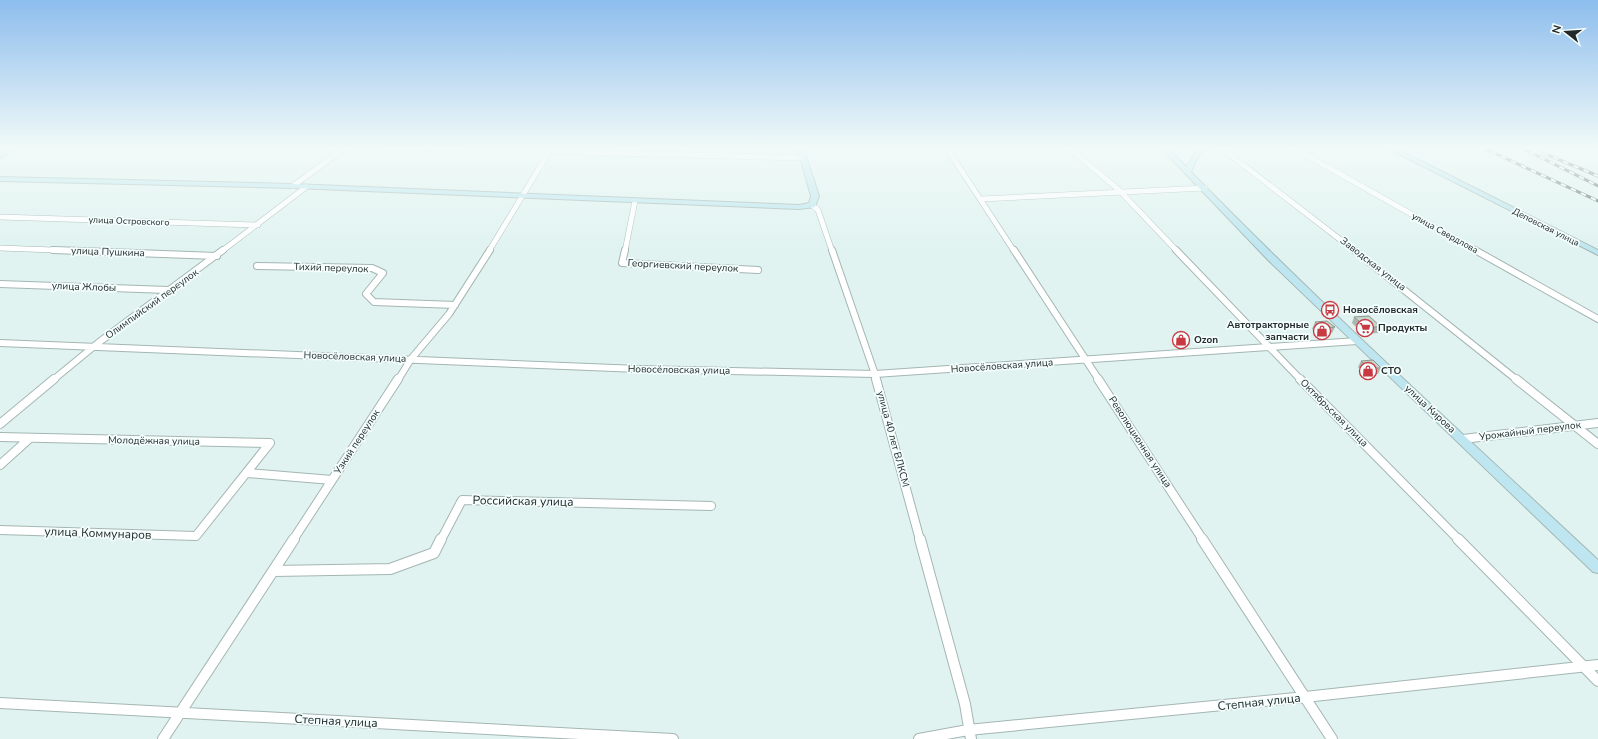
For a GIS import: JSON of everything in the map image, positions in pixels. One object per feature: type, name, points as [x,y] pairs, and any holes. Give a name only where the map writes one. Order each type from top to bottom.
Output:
[{"type":"street","points":[[104,181],[293,186],[523,197],[799,207],[812,205]]},
{"type":"street","points":[[293,186],[299,181]]},
{"type":"street","name":"Узкий переулок","points":[[163,739],[411,359],[449,314],[532,181]]},
{"type":"street","name":"улица 40 лет ВЛКСМ","points":[[810,181],[815,196],[812,205],[818,210],[875,374],[965,704],[970,734]]},
{"type":"street","name":"Революционная улица","points":[[969,181],[1332,739]]},
{"type":"street","name":"Октябрьская улица","points":[[1109,181],[1122,192],[1270,348],[1598,681]]},
{"type":"street","name":"улица Кирова","points":[[1198,181],[1271,258],[1598,568]]},
{"type":"street","name":"Заводская улица","points":[[1265,181],[1349,246],[1598,444]]},
{"type":"street","name":"улица Свердлова","points":[[1353,181],[1598,319]]},
{"type":"street","name":"Деповская улица","points":[[1456,181],[1598,253]]},
{"type":"street","name":"Олимпийский переулок","points":[[0,424],[94,346],[168,290],[217,256],[306,187]]},
{"type":"street","points":[[980,199],[1205,188]]},
{"type":"street","name":"Георгиевский переулок","points":[[635,201],[622,262],[758,270]]},
{"type":"street","name":"улица Островского","points":[[0,217],[258,225]]},
{"type":"street","name":"улица Пушкина","points":[[0,248],[217,256]]},
{"type":"street","name":"Тихий переулок","points":[[256,266],[372,268],[383,273],[366,294],[374,302],[455,304]]},
{"type":"street","name":"улица Жлобы","points":[[0,284],[168,290]]},
{"type":"street","name":"Новосёловская улица","points":[[0,343],[639,369],[875,374],[1087,361],[1357,341]]},
{"type":"street","name":"Урожайный переулок","points":[[1463,439],[1598,423]]},
{"type":"street","name":"Молодёжная улица","points":[[0,437],[270,443],[248,473],[196,536]]},
{"type":"street","points":[[0,465],[30,438]]},
{"type":"street","points":[[248,473],[332,480]]},
{"type":"street","name":"Российская улица","points":[[274,571],[390,569],[434,553],[462,500],[711,506]]},
{"type":"street","name":"улица Коммунаров","points":[[0,530],[196,536]]},
{"type":"street","name":"Степная улица","points":[[919,739],[1598,665]]},
{"type":"street","name":"Степная улица","points":[[0,703],[673,739]]},
{"type":"building","points":[[1369,316],[1381,327],[1366,327],[1354,317]]},
{"type":"building","points":[[1327,321],[1335,327],[1322,328],[1315,322]]},
{"type":"building","points":[[1373,360],[1381,368],[1369,368],[1361,361]]},
{"type":"railway","points":[[1556,181],[1598,201]]},
{"type":"railway","points":[[1589,181],[1598,186]]},
{"type":"place","name":"Новосёловская","points":[[1330,310]]},
{"type":"place","name":"Продукты","points":[[1365,328]]},
{"type":"place","name":"Автотракторные запчасти","points":[[1322,331]]},
{"type":"place","name":"Ozon","points":[[1181,340]]},
{"type":"place","name":"СТО","points":[[1368,371]]}]
